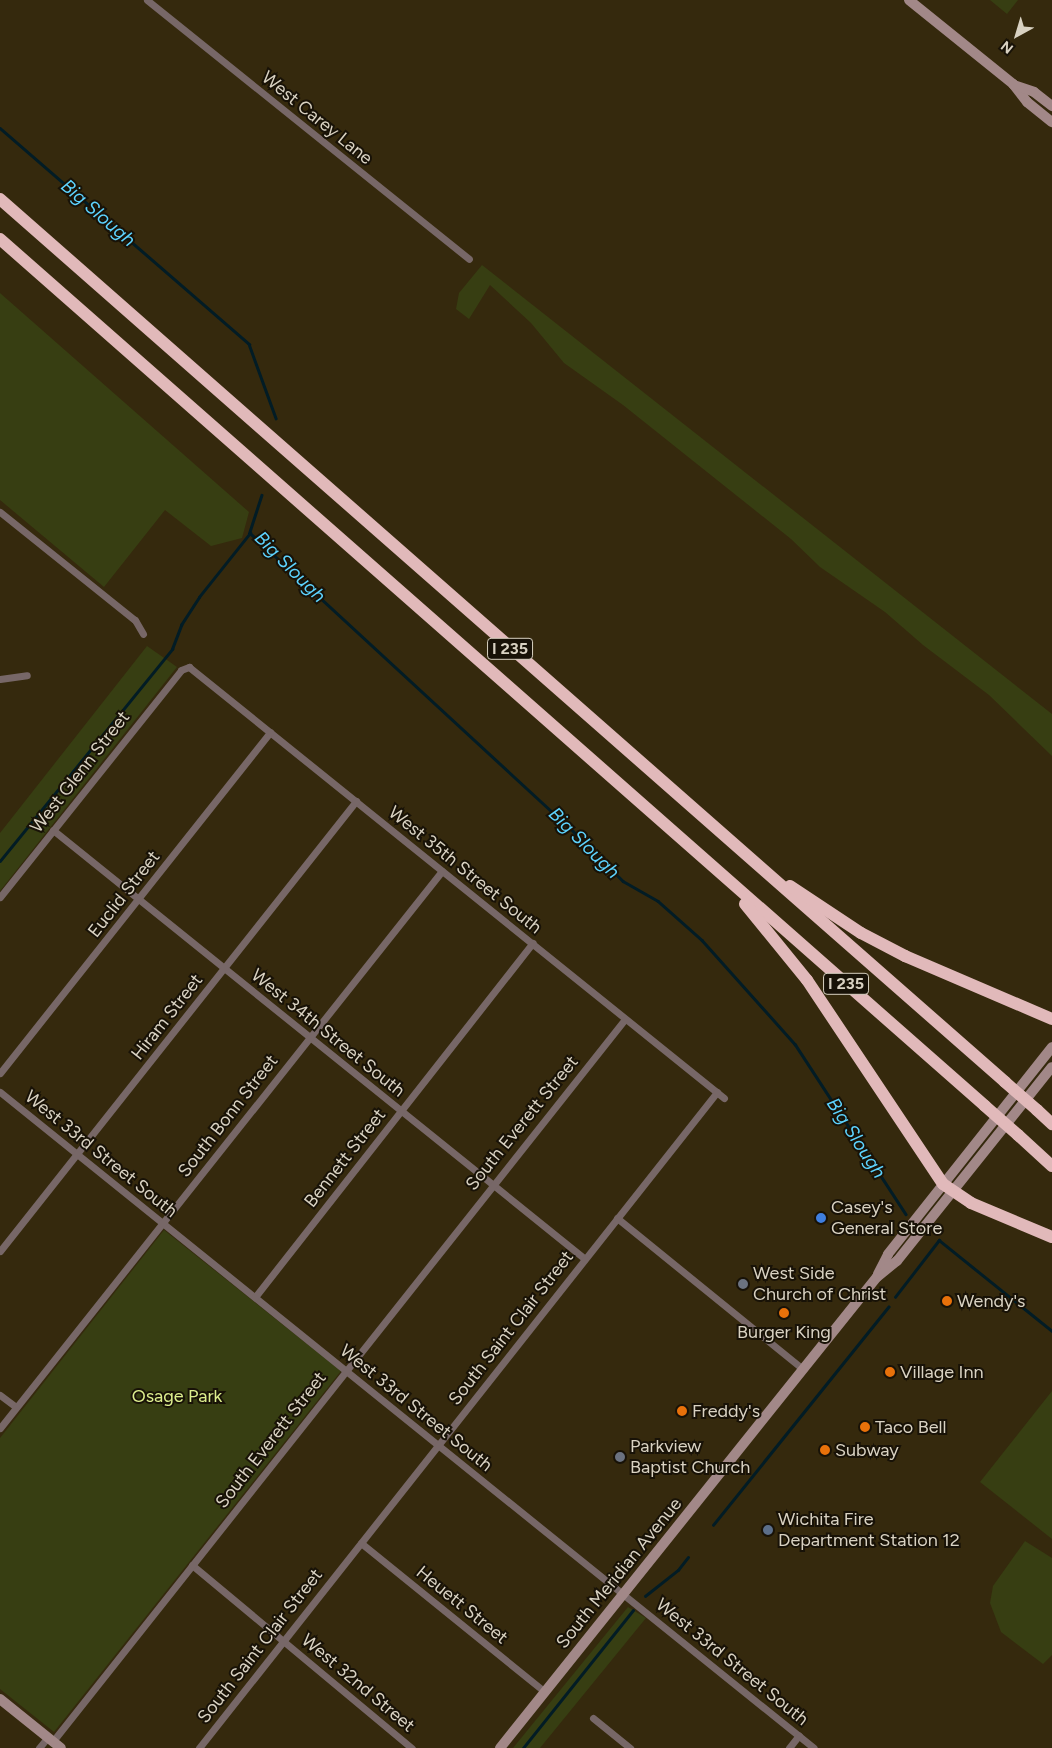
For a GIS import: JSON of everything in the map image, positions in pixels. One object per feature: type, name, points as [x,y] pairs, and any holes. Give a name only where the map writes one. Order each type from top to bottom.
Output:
[{"type":"highway","name":"I 235","points":[[0,199],[1052,1124]]},
{"type":"highway","name":"I 235","points":[[0,239],[1052,1166]]},
{"type":"highway","points":[[748,858],[861,933],[905,956],[1052,1019]]},
{"type":"highway","points":[[706,861],[772,935],[807,980],[948,1188],[971,1203],[1052,1237]]},
{"type":"main road","points":[[910,0],[1013,84],[1027,102],[1052,122]]},
{"type":"main road","points":[[1013,84],[1034,92],[1052,106]]},
{"type":"main road","name":"South Meridian Avenue","points":[[500,1748],[877,1277],[897,1261],[948,1188],[1052,1047]]},
{"type":"main road","name":"South Meridian Avenue","points":[[948,1188],[1052,1067]]},
{"type":"main road","points":[[0,1699],[54,1742]]},
{"type":"street","name":"West Carey Lane","points":[[146,0],[468,259]]},
{"type":"street","points":[[0,512],[135,620],[143,634]]},
{"type":"street","name":"West 35th Street South","points":[[186,667],[198,673],[724,1098]]},
{"type":"street","name":"West Glenn Street","points":[[0,897],[186,667]]},
{"type":"street","points":[[0,679],[26,675]]},
{"type":"street","name":"Euclid Street","points":[[0,1073],[270,732]]},
{"type":"street","name":"Hiram Street","points":[[0,1251],[356,801]]},
{"type":"street","name":"West 34th Street South","points":[[53,830],[585,1259]]},
{"type":"street","name":"South Bonn Street","points":[[0,1428],[442,870]]},
{"type":"street","name":"Bennett Street","points":[[255,1297],[533,943]]},
{"type":"street","name":"South Everett Street","points":[[39,1748],[54,1742],[345,1370],[625,1018]]},
{"type":"street","name":"West 33rd Street South","points":[[0,1092],[814,1748]]},
{"type":"street","name":"South Saint Clair Street","points":[[199,1748],[717,1092]]},
{"type":"street","points":[[617,1218],[803,1369]]},
{"type":"street","points":[[0,1395],[16,1408]]},
{"type":"street","name":"Heuett Street","points":[[361,1542],[545,1692]]},
{"type":"street","name":"West 32nd Street","points":[[192,1564],[412,1748]]},
{"type":"street","points":[[593,1718],[630,1748]]},
{"type":"street","points":[[789,1748],[799,1736]]},
{"type":"green space","points":[[990,0],[1018,0],[1007,14]]},
{"type":"green space","points":[[482,265],[1052,714],[1052,756],[989,695],[923,645],[885,612],[820,567],[791,539],[623,405],[564,363],[531,323],[490,285],[469,319],[456,309],[459,293]]},
{"type":"green space","points":[[0,293],[249,512],[242,538],[211,546],[165,510],[104,587],[0,500]]},
{"type":"green space","points":[[147,646],[177,667],[0,891],[0,833]]},
{"type":"green space","name":"Osage Park","points":[[164,1230],[341,1371],[54,1732],[0,1689],[0,1438]]},
{"type":"green space","points":[[1052,1391],[1052,1539],[980,1482]]},
{"type":"green space","points":[[1025,1541],[1052,1558],[1052,1655],[1043,1664],[1001,1632],[990,1603],[993,1586]]},
{"type":"green space","points":[[628,1607],[646,1618],[540,1748],[513,1748]]},
{"type":"waterway","name":"Big Slough","points":[[0,128],[249,344],[276,418]]},
{"type":"waterway","name":"Big Slough","points":[[262,495],[250,533],[570,828],[623,881],[658,901],[702,940],[795,1044],[906,1214]]},
{"type":"waterway","points":[[0,861],[172,649],[181,625],[199,597],[250,533]]},
{"type":"waterway","points":[[895,1297],[939,1240],[1052,1331]]},
{"type":"waterway","points":[[713,1525],[888,1307]]},
{"type":"waterway","points":[[645,1596],[678,1570],[688,1557]]},
{"type":"waterway","points":[[523,1748],[633,1610]]},
{"type":"place","name":"Casey's General Store","points":[[821,1218]]},
{"type":"place","name":"West Side Church of Christ","points":[[743,1284]]},
{"type":"place","name":"Wendy's","points":[[947,1301]]},
{"type":"place","name":"Burger King","points":[[784,1313]]},
{"type":"place","name":"Village Inn","points":[[890,1372]]},
{"type":"place","name":"Freddy's","points":[[682,1411]]},
{"type":"place","name":"Taco Bell","points":[[865,1427]]},
{"type":"place","name":"Subway","points":[[825,1450]]},
{"type":"place","name":"Parkview Baptist Church","points":[[620,1457]]},
{"type":"place","name":"Wichita Fire Department Station 12","points":[[768,1530]]}]
